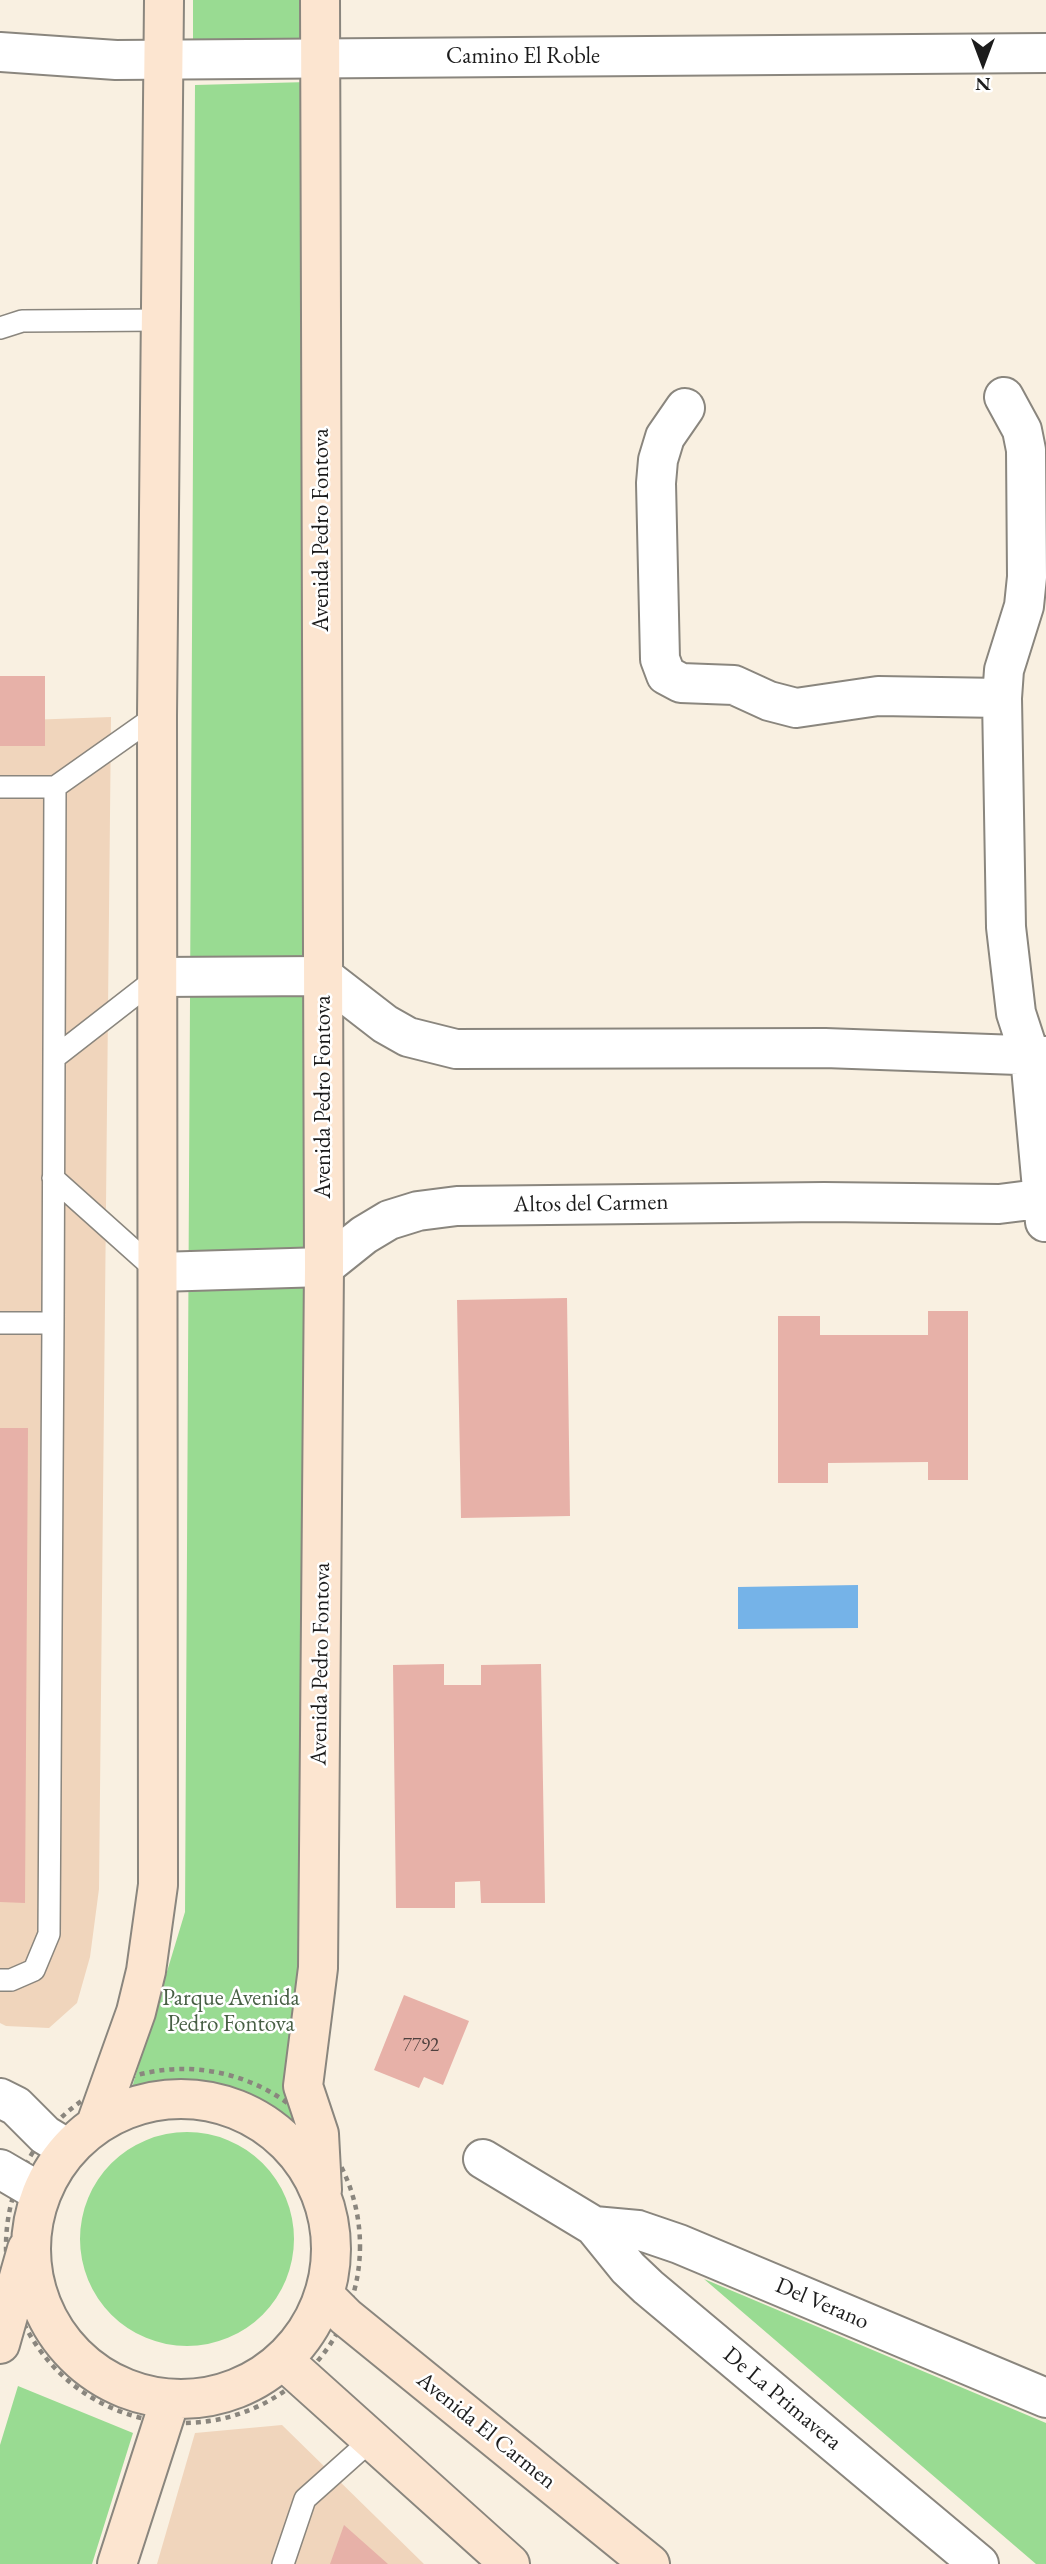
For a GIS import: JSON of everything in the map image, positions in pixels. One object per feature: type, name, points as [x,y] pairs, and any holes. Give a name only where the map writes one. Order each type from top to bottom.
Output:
[{"type":"street","points":[[96,2124],[146,1971],[158,1885],[156,715],[164,0]]},
{"type":"street","name":"Avenida Pedro Fontova","points":[[320,0],[324,1267],[318,1968],[303,2086],[319,2134],[321,2190]]},
{"type":"street","name":"Camino El Roble","points":[[0,52],[88,60],[1046,52]]},
{"type":"street","name":"Altos del Carmen","points":[[324,1267],[364,1235],[389,1220],[418,1211],[457,1206],[824,1202],[999,1204],[1044,1208],[1038,1056],[1016,1013],[1006,927],[1002,698],[1004,670],[1024,606],[1027,577],[1026,450],[1018,421],[1004,397]]},
{"type":"street","points":[[685,408],[665,437],[658,460],[656,484],[660,659],[666,675],[681,683],[734,685],[769,701],[796,708],[878,696],[1002,698]]},
{"type":"street","points":[[158,978],[323,976],[385,1024],[430,1044],[456,1049],[825,1048],[1038,1056]]},
{"type":"street","points":[[158,1272],[324,1267]]},
{"type":"street","points":[[0,2098],[16,2106],[56,2142]]},
{"type":"street","points":[[198,2099],[250,2114],[293,2146],[321,2190],[332,2235],[335,2306],[313,2324],[293,2369],[167,2411],[96,2374],[67,2347],[45,2314],[33,2277],[30,2237],[20,2181],[56,2142],[96,2124],[145,2103],[198,2099]]},
{"type":"street","points":[[483,2159],[594,2226]]},
{"type":"street","name":"Del Verano","points":[[594,2226],[638,2231],[679,2244],[1046,2398]]},
{"type":"street","name":"De La Primavera","points":[[594,2226],[648,2287],[979,2564]]},
{"type":"street","points":[[0,2344],[30,2237]]},
{"type":"street","points":[[648,2287],[645,2276],[651,2255],[668,2244],[679,2244]]},
{"type":"street","name":"Avenida El Carmen","points":[[335,2306],[650,2564]]},
{"type":"street","points":[[293,2369],[510,2564]]},
{"type":"street","points":[[117,2564],[167,2411]]},
{"type":"lane","points":[[0,328],[22,321],[162,320]]},
{"type":"lane","points":[[0,787],[55,787],[156,715]]},
{"type":"lane","points":[[0,1980],[11,1980],[34,1970],[49,1934],[55,787]]},
{"type":"lane","points":[[54,1058],[158,978]]},
{"type":"lane","points":[[53,1178],[158,1272]]},
{"type":"lane","points":[[0,1323],[53,1323]]},
{"type":"lane","points":[[283,2564],[305,2499],[370,2441]]},
{"type":"path","points":[[191,2069],[231,2076],[270,2091],[303,2115],[319,2134],[332,2149],[352,2188],[361,2232],[359,2276],[335,2306],[323,2356],[293,2369],[291,2387],[253,2409],[211,2422],[167,2411],[124,2413],[83,2393],[50,2364],[25,2328],[13,2297],[5,2243],[11,2199],[29,2158],[56,2142],[74,2106],[111,2084],[149,2073],[191,2069]]},
{"type":"shaded area","points":[[111,717],[99,1889],[90,1957],[77,2003],[49,2028],[6,2026],[0,2023],[0,721]]},
{"type":"shaded area","points":[[282,2425],[424,2564],[157,2564],[195,2433]]},
{"type":"green space","points":[[193,0],[310,0],[310,38],[193,43]]},
{"type":"green space","name":"Parque Avenida Pedro Fontova","points":[[308,82],[302,2128],[234,2087],[130,2094],[185,1912],[195,85]]},
{"type":"green space","points":[[187,2132],[228,2140],[263,2163],[286,2198],[294,2239],[286,2280],[263,2315],[228,2338],[187,2346],[146,2338],[111,2315],[88,2280],[80,2239],[88,2198],[111,2163],[146,2140]]},
{"type":"green space","points":[[704,2279],[1046,2423],[1046,2564],[1036,2564]]},
{"type":"green space","points":[[18,2386],[133,2433],[92,2564],[0,2564],[0,2445]]},
{"type":"water","points":[[858,1585],[858,1628],[738,1629],[738,1587]]},
{"type":"building","points":[[0,676],[45,676],[45,746],[0,746]]},
{"type":"building","points":[[567,1298],[570,1516],[461,1518],[457,1300]]},
{"type":"building","points":[[928,1311],[968,1311],[968,1480],[928,1480],[928,1462],[828,1463],[828,1483],[778,1483],[778,1316],[820,1316],[820,1335],[928,1335]]},
{"type":"building","points":[[0,1428],[28,1428],[25,1903],[0,1902]]},
{"type":"building","points":[[444,1664],[444,1685],[481,1685],[481,1665],[541,1664],[545,1903],[481,1903],[480,1881],[455,1882],[455,1908],[396,1908],[393,1665]]},
{"type":"building","points":[[404,1995],[469,2021],[443,2085],[424,2077],[419,2088],[374,2070]]},
{"type":"building","points":[[344,2525],[388,2564],[330,2564]]}]
